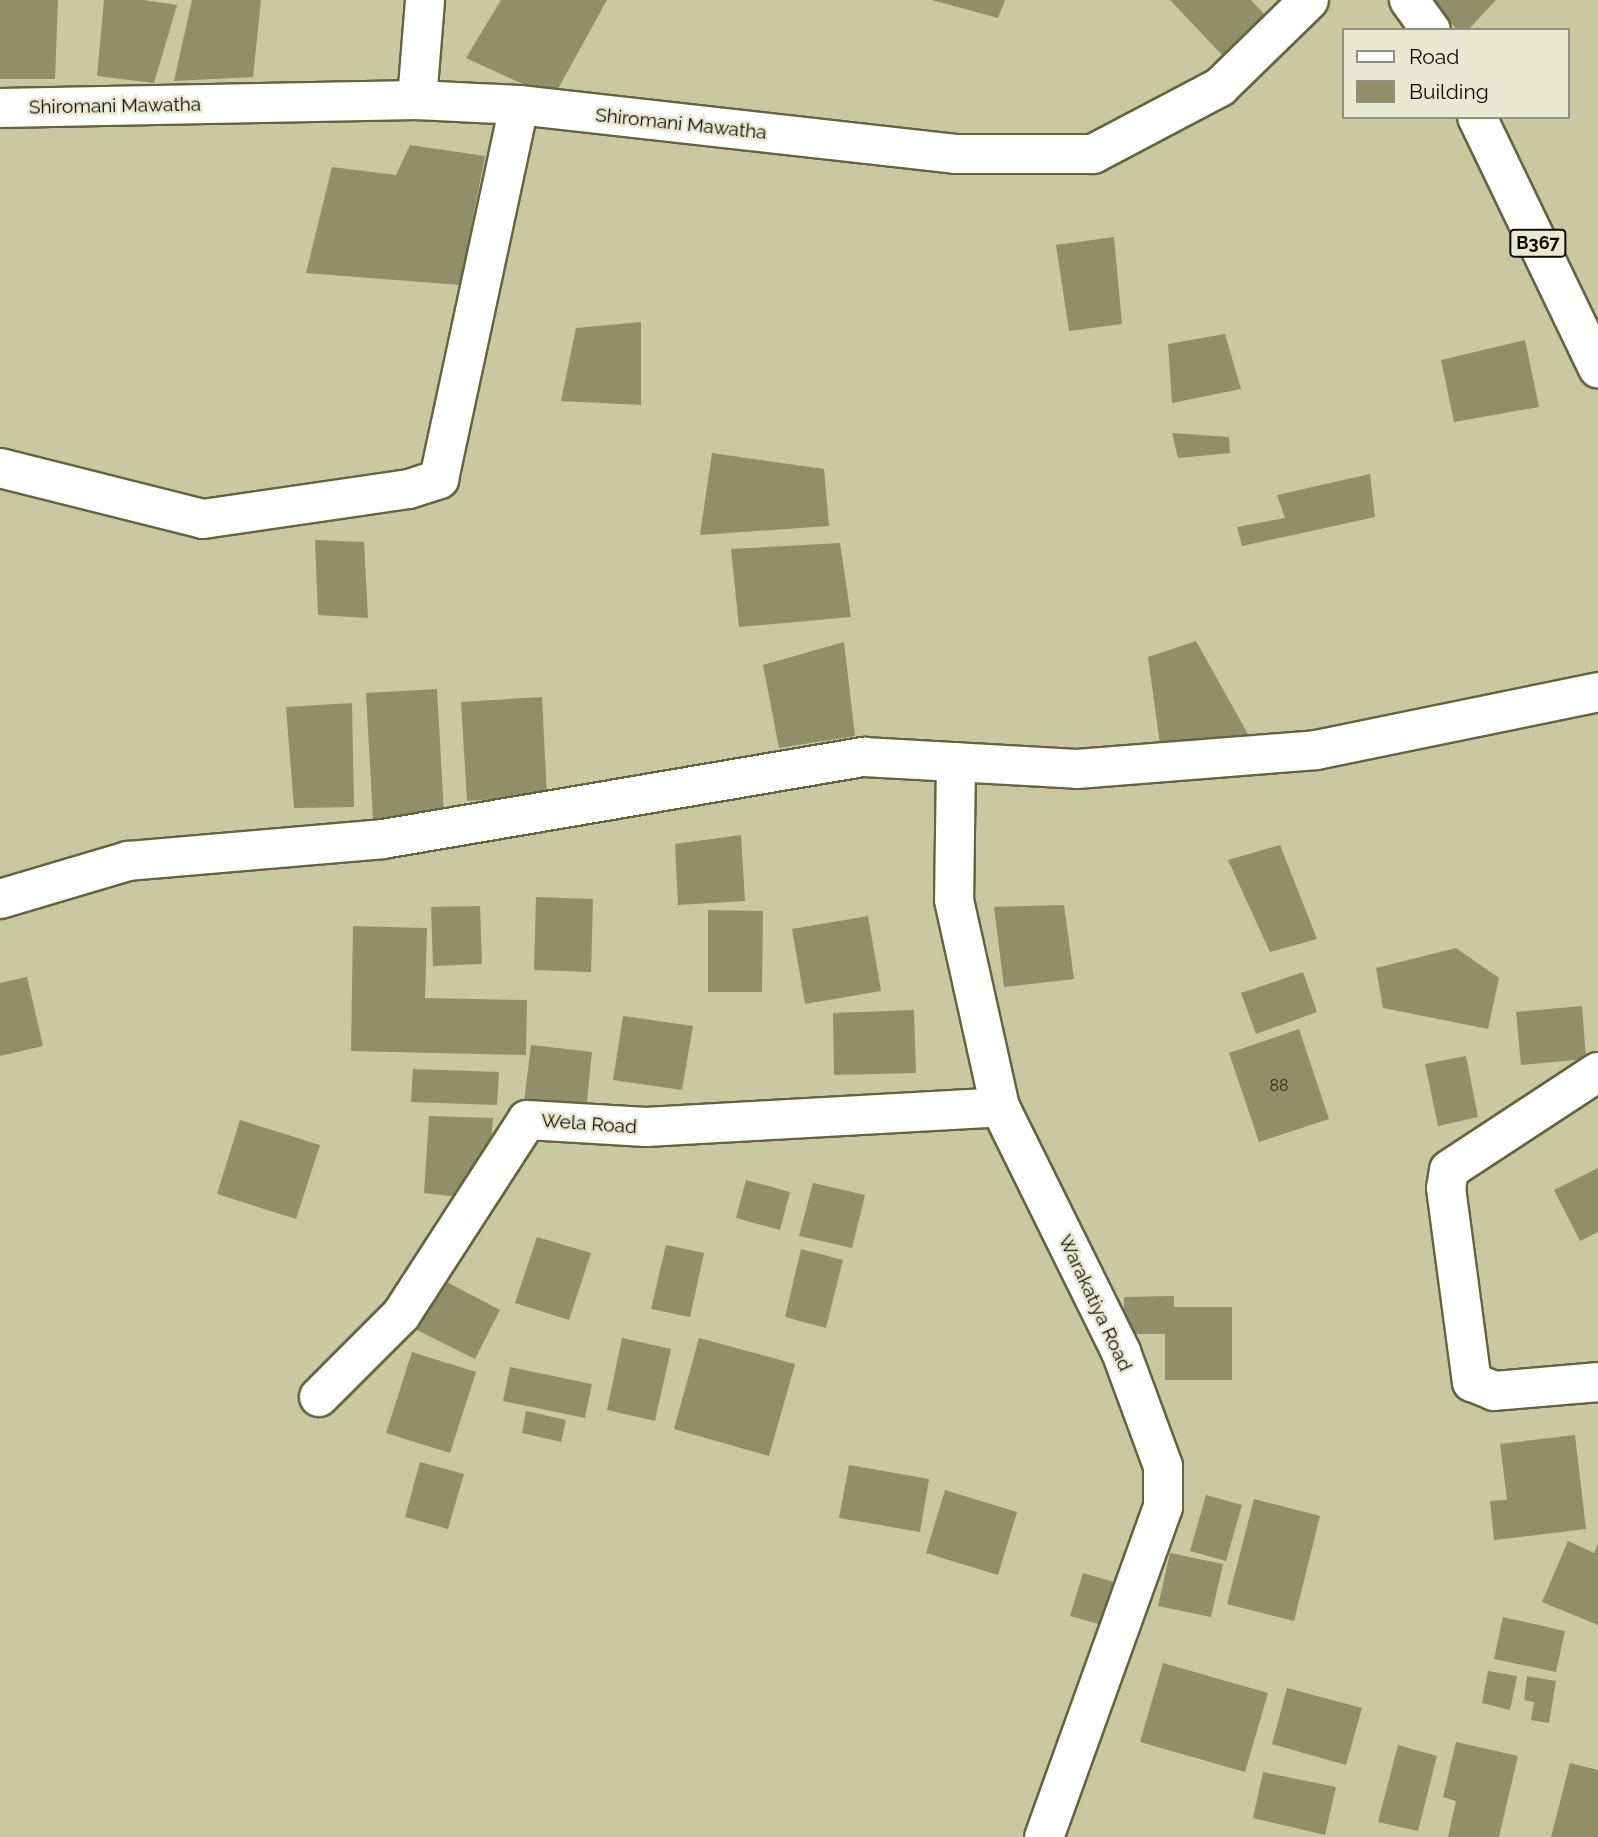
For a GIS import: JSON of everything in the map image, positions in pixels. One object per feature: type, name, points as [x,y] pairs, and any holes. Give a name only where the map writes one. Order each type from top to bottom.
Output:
[{"type":"street","points":[[417,100],[425,0]]},
{"type":"street","name":"Shiromani Mawatha","points":[[0,108],[417,100],[519,106],[955,154],[1093,154],[1220,87],[1308,0]]},
{"type":"street","points":[[1409,0],[1430,28]]},
{"type":"street","points":[[0,468],[203,519],[410,489],[439,479],[519,106]]},
{"type":"street","name":"B367","points":[[1478,119],[1598,368]]},
{"type":"street","points":[[0,899],[128,860],[383,839],[864,757],[1077,769],[1316,750],[1598,692]]},
{"type":"street","name":"Warakatiya Road","points":[[956,762],[954,900],[999,1107],[1121,1352],[1163,1466],[1163,1507],[1044,1837]]},
{"type":"street","points":[[1598,1072],[1448,1170],[1446,1188],[1472,1382],[1494,1391],[1598,1382]]},
{"type":"street","name":"Wela Road","points":[[319,1397],[401,1315],[527,1120],[646,1127],[999,1107]]},
{"type":"building","points":[[0,0],[58,0],[55,79],[0,79]]},
{"type":"building","points":[[104,0],[143,0],[177,5],[154,83],[97,76]]},
{"type":"building","points":[[192,0],[261,0],[253,77],[174,81]]},
{"type":"building","points":[[501,0],[607,0],[553,98],[466,58]]},
{"type":"building","points":[[932,0],[1005,0],[998,18]]},
{"type":"building","points":[[1170,0],[1251,0],[1264,14],[1223,56]]},
{"type":"building","points":[[1434,0],[1496,0],[1470,28],[1455,28]]},
{"type":"building","points":[[410,145],[485,156],[460,285],[306,273],[332,167],[396,175]]},
{"type":"building","points":[[1114,237],[1122,324],[1069,331],[1056,245]]},
{"type":"building","points":[[641,322],[641,405],[561,401],[576,328]]},
{"type":"building","points":[[1225,334],[1241,389],[1172,403],[1168,344]]},
{"type":"building","points":[[1525,340],[1539,407],[1454,422],[1441,360]]},
{"type":"building","points":[[1172,433],[1229,437],[1230,453],[1178,458]]},
{"type":"building","points":[[712,453],[824,469],[829,526],[700,535]]},
{"type":"building","points":[[1370,474],[1375,517],[1242,546],[1237,527],[1285,518],[1277,495]]},
{"type":"building","points":[[315,540],[364,542],[368,618],[318,615]]},
{"type":"building","points":[[840,543],[851,617],[739,627],[731,549]]},
{"type":"building","points":[[1196,641],[1249,736],[1161,752],[1148,657]]},
{"type":"building","points":[[844,642],[855,736],[779,748],[763,665]]},
{"type":"building","points":[[437,689],[444,814],[373,819],[366,693]]},
{"type":"building","points":[[542,697],[547,796],[467,801],[461,702]]},
{"type":"building","points":[[352,703],[354,807],[294,808],[286,707]]},
{"type":"building","points":[[741,835],[745,901],[678,905],[675,844]]},
{"type":"building","points":[[1280,845],[1317,939],[1270,952],[1228,860]]},
{"type":"building","points":[[536,897],[593,899],[591,972],[534,970]]},
{"type":"building","points":[[1064,905],[1074,979],[1004,987],[994,907]]},
{"type":"building","points":[[480,906],[482,964],[433,966],[431,907]]},
{"type":"building","points":[[708,910],[763,911],[762,992],[708,992]]},
{"type":"building","points":[[868,916],[881,991],[805,1004],[792,929]]},
{"type":"building","points":[[353,926],[427,928],[425,998],[527,1000],[526,1055],[351,1051]]},
{"type":"building","points":[[1456,948],[1499,978],[1488,1029],[1383,1008],[1376,968]]},
{"type":"building","points":[[1303,972],[1317,1012],[1256,1034],[1241,993]]},
{"type":"building","points":[[27,977],[43,1046],[0,1056],[0,983]]},
{"type":"building","points":[[1582,1006],[1586,1059],[1521,1065],[1516,1012]]},
{"type":"building","points":[[914,1010],[916,1073],[834,1075],[833,1013]]},
{"type":"building","points":[[623,1016],[693,1026],[682,1090],[613,1080]]},
{"type":"building","points":[[1299,1029],[1329,1119],[1259,1142],[1229,1053]]},
{"type":"building","points":[[531,1045],[592,1052],[586,1110],[524,1102]]},
{"type":"building","points":[[1466,1056],[1478,1117],[1438,1126],[1425,1064]]},
{"type":"building","points":[[413,1069],[499,1072],[497,1105],[411,1102]]},
{"type":"building","points":[[429,1116],[493,1118],[491,1143],[459,1197],[424,1193]]},
{"type":"building","points":[[240,1120],[320,1145],[296,1219],[217,1194]]},
{"type":"building","points":[[1598,1168],[1598,1232],[1580,1241],[1554,1190]]},
{"type":"building","points":[[746,1180],[790,1192],[780,1230],[736,1218]]},
{"type":"building","points":[[813,1183],[865,1195],[852,1248],[799,1236]]},
{"type":"building","points":[[537,1237],[591,1253],[569,1320],[515,1303]]},
{"type":"building","points":[[666,1245],[704,1253],[690,1317],[651,1309]]},
{"type":"building","points":[[801,1249],[843,1260],[826,1328],[785,1317]]},
{"type":"building","points":[[443,1280],[500,1310],[475,1359],[417,1330]]},
{"type":"building","points":[[1174,1296],[1174,1307],[1232,1307],[1232,1380],[1165,1380],[1165,1334],[1124,1334],[1124,1297]]},
{"type":"building","points":[[622,1338],[671,1349],[655,1421],[607,1410]]},
{"type":"building","points":[[699,1338],[795,1364],[769,1456],[674,1429]]},
{"type":"building","points":[[412,1352],[476,1372],[450,1453],[386,1433]]},
{"type":"building","points":[[510,1367],[592,1384],[585,1418],[503,1401]]},
{"type":"building","points":[[526,1411],[566,1420],[561,1442],[522,1433]]},
{"type":"building","points":[[1575,1435],[1586,1529],[1494,1540],[1490,1501],[1507,1500],[1500,1444]]},
{"type":"building","points":[[420,1462],[464,1474],[448,1529],[405,1517]]},
{"type":"building","points":[[849,1465],[929,1479],[920,1532],[839,1518]]},
{"type":"building","points":[[945,1490],[1017,1512],[998,1575],[926,1553]]},
{"type":"building","points":[[1206,1495],[1242,1505],[1226,1561],[1190,1551]]},
{"type":"building","points":[[1254,1499],[1320,1516],[1294,1621],[1227,1604]]},
{"type":"building","points":[[1568,1541],[1594,1553],[1598,1543],[1598,1625],[1542,1602]]},
{"type":"building","points":[[1170,1553],[1223,1564],[1211,1617],[1158,1606]]},
{"type":"building","points":[[1083,1573],[1114,1582],[1102,1625],[1070,1616]]},
{"type":"building","points":[[1503,1617],[1565,1631],[1556,1672],[1494,1659]]},
{"type":"building","points":[[1163,1663],[1268,1693],[1245,1772],[1140,1742]]},
{"type":"building","points":[[1488,1671],[1517,1676],[1510,1710],[1482,1703]]},
{"type":"building","points":[[1527,1676],[1556,1681],[1549,1723],[1531,1720],[1534,1702],[1524,1700]]},
{"type":"building","points":[[1287,1688],[1362,1708],[1346,1765],[1272,1744]]},
{"type":"building","points":[[1456,1742],[1518,1756],[1499,1837],[1448,1837],[1456,1801],[1443,1797]]},
{"type":"building","points":[[1398,1745],[1437,1756],[1418,1831],[1378,1822]]},
{"type":"building","points":[[1570,1763],[1598,1770],[1598,1837],[1551,1837]]},
{"type":"building","points":[[1263,1772],[1336,1787],[1325,1835],[1253,1818]]}]
